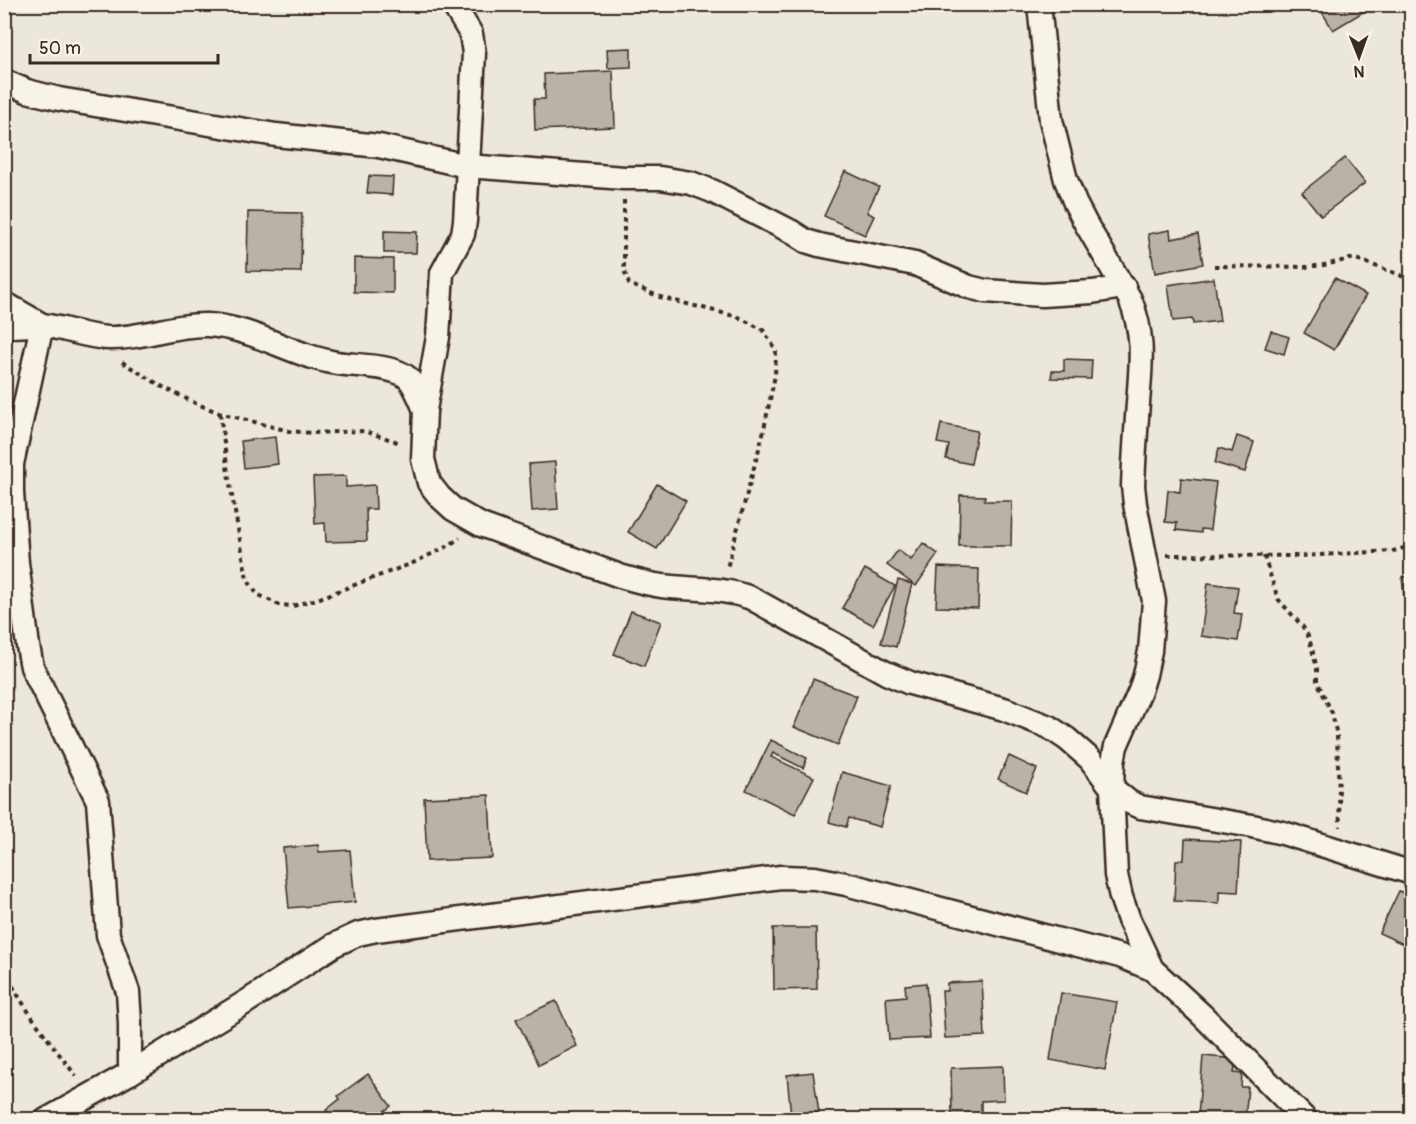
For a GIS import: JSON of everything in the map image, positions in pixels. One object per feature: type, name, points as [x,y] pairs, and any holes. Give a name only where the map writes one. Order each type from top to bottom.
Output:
[{"type":"street","points":[[453,4],[471,34],[474,53],[465,221],[464,234],[442,273],[438,337],[425,410],[423,459],[429,483],[453,509],[481,525],[620,576],[663,586],[736,592],[751,598],[886,673],[910,683],[1004,709],[1049,727],[1067,738],[1090,759],[1112,788],[1129,802],[1140,807],[1283,833],[1412,873]]},
{"type":"street","points":[[1039,4],[1051,120],[1066,180],[1086,224],[1124,287],[1140,329],[1142,354],[1133,486],[1154,601],[1150,651],[1140,691],[1116,746],[1112,788],[1116,875],[1129,920],[1152,969]]},
{"type":"street","points":[[4,81],[27,92],[59,99],[276,135],[379,147],[467,166],[624,178],[660,178],[691,183],[712,191],[806,241],[915,264],[984,291],[1042,295],[1092,292],[1124,287]]},
{"type":"street","points":[[4,303],[42,326]]},
{"type":"street","points":[[4,326],[42,326],[107,338],[126,337],[194,325],[221,326],[336,363],[383,368],[396,372],[408,378],[425,410]]},
{"type":"street","points":[[42,326],[12,464],[17,563],[32,667],[98,801],[108,935],[128,992],[130,1073]]},
{"type":"street","points":[[46,1119],[130,1073],[334,945],[358,934],[781,877],[815,878],[846,884],[1120,956],[1152,969],[1202,1015],[1306,1119]]},
{"type":"path","points":[[624,178],[624,270],[629,284],[660,297],[738,317],[763,330],[776,350],[775,375],[763,434],[722,590]]},
{"type":"path","points":[[1214,266],[1308,267],[1350,258],[1400,275],[1412,283]]},
{"type":"path","points":[[90,335],[124,364],[197,404],[220,413],[312,434],[364,431],[395,441],[423,459]]},
{"type":"path","points":[[220,413],[247,579],[257,594],[279,605],[293,606],[317,599],[413,563],[446,547],[481,525]]},
{"type":"path","points":[[1145,555],[1300,556],[1412,548]]},
{"type":"path","points":[[1264,556],[1278,599],[1303,627],[1309,638],[1317,668],[1317,681],[1332,713],[1337,736],[1340,851]]},
{"type":"path","points":[[4,970],[38,1026],[91,1095]]},
{"type":"building","points":[[1317,4],[1372,4],[1373,6],[1333,30]]},
{"type":"building","points":[[631,48],[631,67],[608,68],[607,49]]},
{"type":"building","points":[[613,71],[615,127],[535,130],[534,99],[545,99],[544,74]]},
{"type":"building","points":[[1345,158],[1365,183],[1321,216],[1302,192]]},
{"type":"building","points":[[845,171],[879,187],[867,212],[874,216],[865,235],[824,216]]},
{"type":"building","points":[[369,176],[393,177],[392,195],[367,193]]},
{"type":"building","points":[[248,212],[302,213],[301,272],[247,271]]},
{"type":"building","points":[[1170,230],[1171,239],[1198,234],[1203,264],[1155,273],[1148,234]]},
{"type":"building","points":[[384,231],[417,232],[416,253],[384,253]]},
{"type":"building","points":[[354,258],[393,259],[393,293],[354,292]]},
{"type":"building","points":[[1214,278],[1220,321],[1193,324],[1192,319],[1173,321],[1168,285]]},
{"type":"building","points":[[1335,278],[1366,295],[1334,350],[1304,333]]},
{"type":"building","points":[[1271,331],[1289,337],[1284,354],[1265,348]]},
{"type":"building","points":[[1064,359],[1092,360],[1091,379],[1051,378],[1052,371],[1064,371]]},
{"type":"building","points":[[941,424],[977,431],[971,464],[946,459],[949,445],[937,443]]},
{"type":"building","points":[[1237,436],[1254,442],[1245,472],[1215,463],[1219,448],[1232,452]]},
{"type":"building","points":[[275,437],[278,464],[244,468],[241,441]]},
{"type":"building","points":[[555,462],[558,509],[532,511],[529,464]]},
{"type":"building","points":[[346,476],[346,487],[375,485],[376,509],[366,509],[367,541],[326,542],[325,523],[315,524],[313,477]]},
{"type":"building","points":[[1181,478],[1216,482],[1210,530],[1201,529],[1201,533],[1176,530],[1177,523],[1165,522],[1168,490],[1180,492]]},
{"type":"building","points":[[657,484],[686,501],[657,549],[628,532]]},
{"type":"building","points":[[960,495],[985,496],[984,501],[1012,501],[1011,546],[959,546]]},
{"type":"building","points":[[923,543],[938,554],[916,586],[887,565],[898,550],[911,560]]},
{"type":"building","points":[[938,567],[979,569],[978,608],[936,607]]},
{"type":"building","points":[[865,569],[895,586],[873,625],[842,608]]},
{"type":"building","points":[[1412,576],[1412,596],[1404,596],[1402,577]]},
{"type":"building","points":[[898,580],[912,584],[896,647],[881,643]]},
{"type":"building","points":[[1208,583],[1238,587],[1234,613],[1242,614],[1238,641],[1201,636]]},
{"type":"building","points":[[631,611],[661,622],[644,666],[614,654]]},
{"type":"building","points":[[813,679],[857,696],[838,745],[794,727]]},
{"type":"building","points":[[771,740],[807,758],[803,768],[773,753],[771,757],[814,777],[795,814],[746,790]]},
{"type":"building","points":[[1009,756],[1037,769],[1026,792],[998,779]]},
{"type":"building","points":[[842,772],[891,786],[880,827],[849,818],[846,827],[829,822]]},
{"type":"building","points":[[489,795],[492,858],[427,861],[424,798]]},
{"type":"building","points":[[1185,839],[1241,842],[1238,892],[1219,891],[1219,903],[1174,901],[1176,860],[1184,860]]},
{"type":"building","points":[[318,845],[319,852],[350,850],[355,902],[289,908],[283,848]]},
{"type":"building","points":[[1399,891],[1412,897],[1412,948],[1379,933]]},
{"type":"building","points":[[773,928],[816,928],[817,989],[774,990]]},
{"type":"building","points":[[982,981],[985,1036],[945,1038],[942,991],[947,991],[947,983]]},
{"type":"building","points":[[926,983],[930,1038],[889,1040],[886,998],[906,996],[905,985]]},
{"type":"building","points":[[1061,993],[1117,1002],[1105,1070],[1050,1060]]},
{"type":"building","points":[[556,1001],[577,1046],[539,1065],[516,1019]]},
{"type":"building","points":[[1203,1056],[1236,1059],[1234,1073],[1242,1074],[1241,1087],[1248,1087],[1245,1120],[1198,1116]]},
{"type":"building","points":[[1003,1066],[1004,1100],[981,1101],[981,1117],[952,1117],[951,1068]]},
{"type":"building","points":[[813,1072],[819,1113],[791,1116],[787,1075]]},
{"type":"building","points":[[368,1074],[391,1106],[375,1118],[372,1114],[365,1120],[334,1120],[326,1110],[340,1099],[338,1096]]}]
